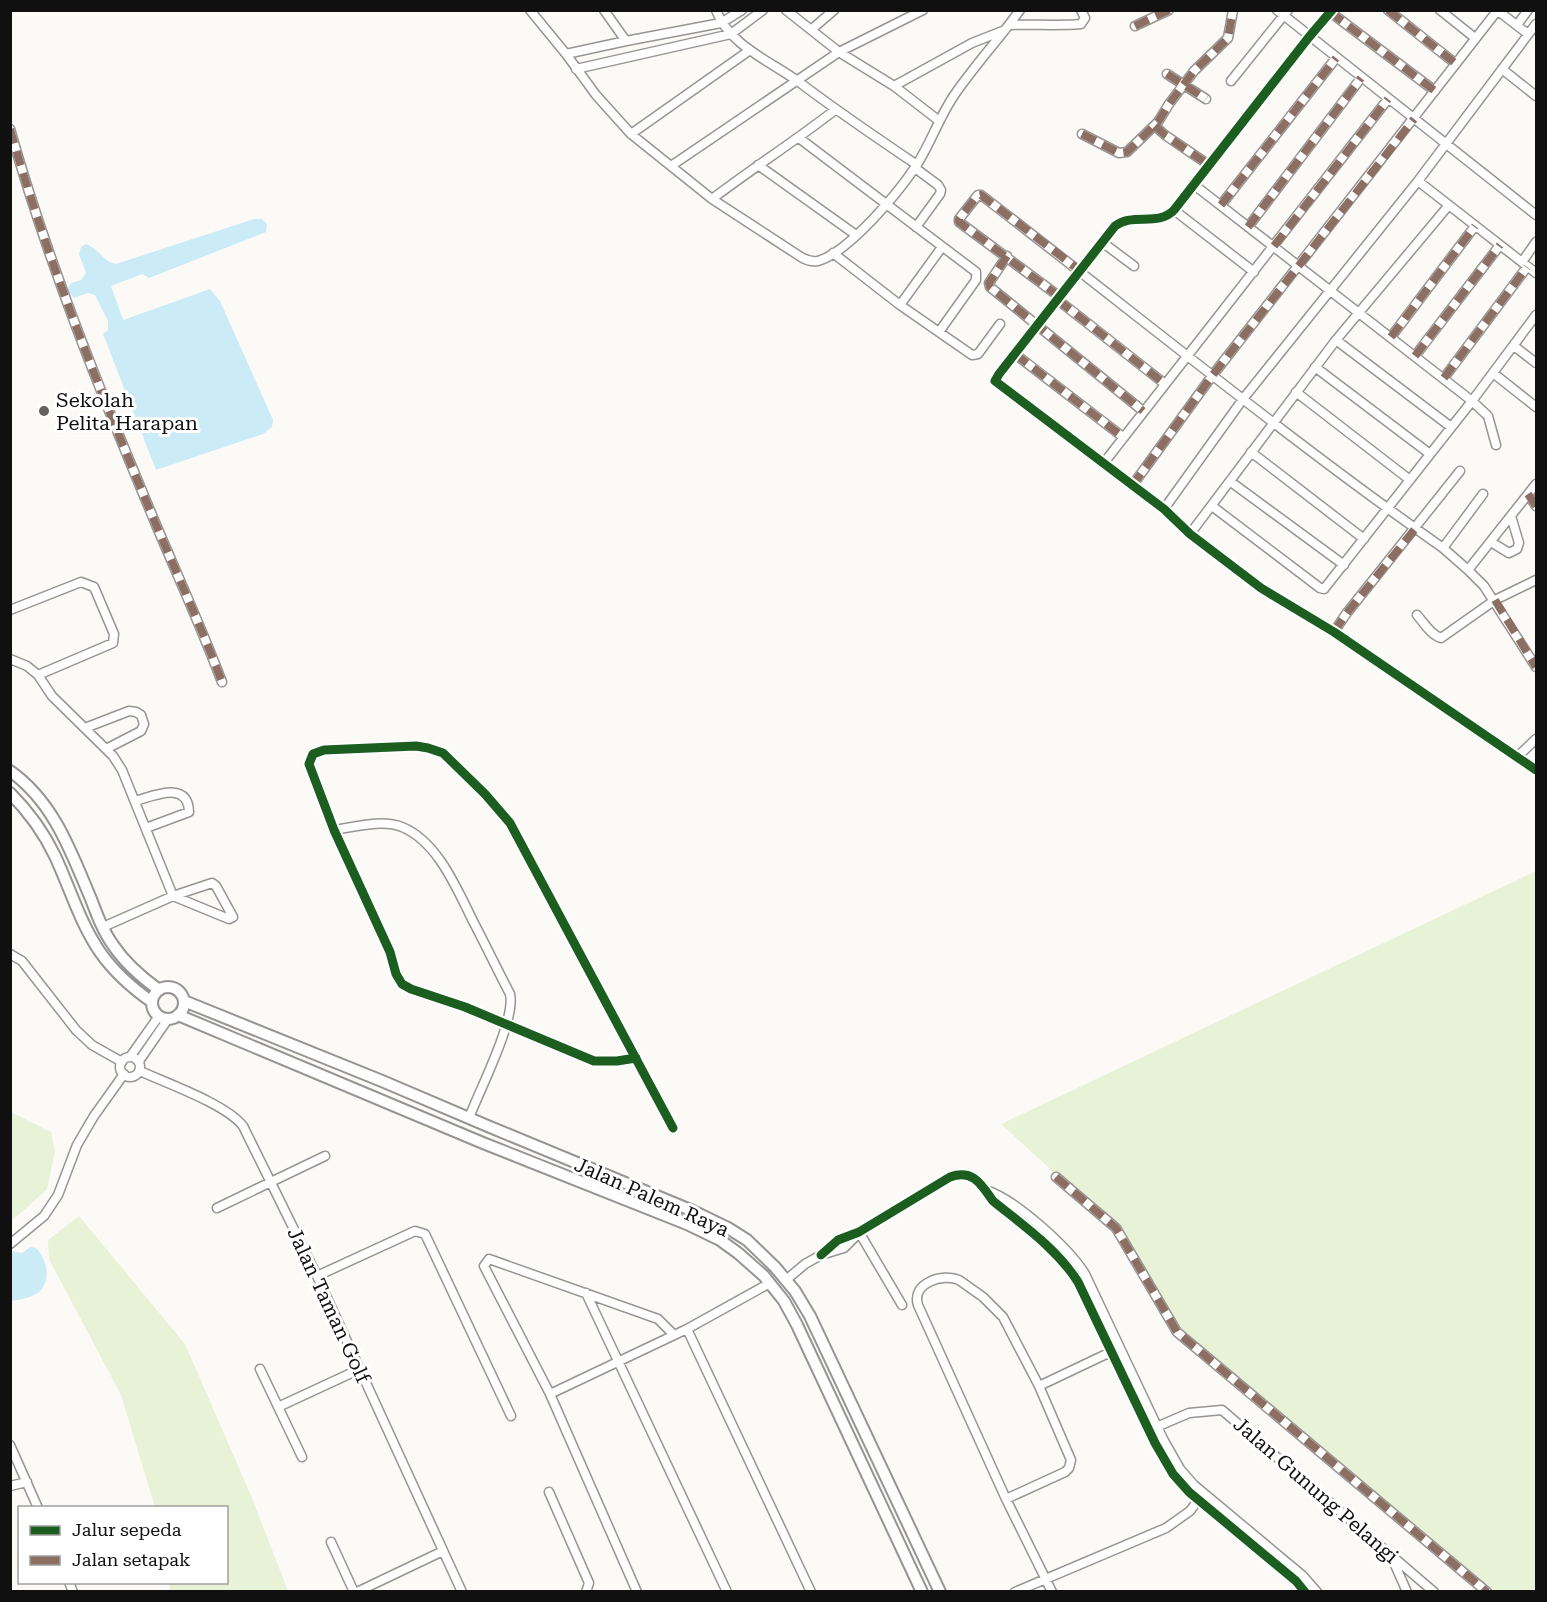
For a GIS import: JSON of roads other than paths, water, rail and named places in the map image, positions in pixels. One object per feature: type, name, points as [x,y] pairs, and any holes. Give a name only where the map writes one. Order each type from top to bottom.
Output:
[{"type":"street","points":[[531,10],[596,95],[631,134],[712,199],[801,257],[816,261],[833,253],[856,235],[887,204],[916,167],[938,120],[968,75],[1021,10],[1034,24]]},
{"type":"street","points":[[604,10],[626,40]]},
{"type":"street","points":[[716,10],[721,23],[750,50],[796,80],[938,184],[941,189],[940,194],[916,227]]},
{"type":"street","points":[[566,54],[626,40],[721,23],[742,10]]},
{"type":"street","points":[[576,69],[731,34],[763,10]]},
{"type":"street","points":[[786,10],[839,52],[894,86],[938,120]]},
{"type":"street","points":[[812,29],[834,10]]},
{"type":"street","points":[[671,166],[839,52],[923,10]]},
{"type":"street","points":[[894,86],[972,43],[1007,28],[1034,24],[1055,26],[1081,24],[1085,18],[1081,10]]},
{"type":"street","points":[[1135,26],[1169,10]]},
{"type":"street","points":[[1082,134],[1124,154],[1155,126],[1194,71],[1228,38],[1233,10]]},
{"type":"street","points":[[1388,10],[1456,64]]},
{"type":"street","points":[[1440,10],[1476,38]]},
{"type":"street","points":[[1517,25],[1528,10]]},
{"type":"street","points":[[1435,91],[1331,11],[1174,210],[1164,218],[1124,220],[1115,226],[995,381],[1164,509],[1190,534],[1261,588],[1334,632],[1536,771]]},
{"type":"street","points":[[1132,486],[1212,376],[1497,11],[1528,34]]},
{"type":"street","points":[[1231,81],[1283,12],[1309,37],[1536,215]]},
{"type":"street","points":[[1164,509],[1243,399],[1418,181],[1536,24]]},
{"type":"street","points":[[631,134],[750,50]]},
{"type":"street","points":[[1221,205],[1336,58]]},
{"type":"street","points":[[1502,69],[1536,96]]},
{"type":"street","points":[[1167,75],[1206,99]]},
{"type":"street","points":[[1248,226],[1361,78]]},
{"type":"street","points":[[1103,464],[1388,99]]},
{"type":"street","points":[[712,199],[835,110]]},
{"type":"street","points":[[1155,126],[1209,165]]},
{"type":"street","points":[[10,129],[43,236],[81,341],[222,682]]},
{"type":"street","points":[[799,138],[973,270],[977,278],[939,332]]},
{"type":"street","points":[[758,165],[856,235]]},
{"type":"street","points":[[1418,181],[1536,273]]},
{"type":"street","points":[[1193,184],[1472,401],[1488,416],[1496,445]]},
{"type":"street","points":[[1166,384],[1007,256],[959,221],[978,195],[1079,270],[1273,424],[1443,548],[1468,570],[1495,600],[1536,667]]},
{"type":"street","points":[[1190,534],[1336,340],[1449,205]]},
{"type":"street","points":[[1174,210],[1254,272]]},
{"type":"street","points":[[1391,337],[1475,226]]},
{"type":"street","points":[[1102,242],[1134,266]]},
{"type":"street","points":[[1444,378],[1525,264],[1536,243]]},
{"type":"street","points":[[1415,356],[1500,245]]},
{"type":"street","points":[[900,305],[942,247]]},
{"type":"street","points":[[833,253],[900,305],[961,348],[975,355],[1000,324]]},
{"type":"street","points":[[1007,256],[989,285],[1143,411]]},
{"type":"street","points":[[1212,506],[1321,589],[1325,588],[1536,318]]},
{"type":"street","points":[[1336,340],[1451,427]]},
{"type":"street","points":[[1514,346],[1536,363]]},
{"type":"street","points":[[1015,354],[1123,437]]},
{"type":"street","points":[[1315,367],[1430,454]]},
{"type":"street","points":[[1493,373],[1536,407]]},
{"type":"street","points":[[1296,393],[1410,480]]},
{"type":"street","points":[[1251,452],[1364,539]]},
{"type":"street","points":[[1334,632],[1460,471]]},
{"type":"street","points":[[1231,482],[1344,565]]},
{"type":"street","points":[[1468,570],[1536,484]]},
{"type":"street","points":[[1443,548],[1483,494]]},
{"type":"street","points":[[1528,494],[1536,506]]},
{"type":"street","points":[[1491,542],[1509,553],[1517,549],[1519,543],[1511,516]]},
{"type":"street","points":[[1417,615],[1430,630],[1441,638],[1495,600],[1536,580]]},
{"type":"street","points":[[10,610],[81,582],[94,587],[114,634],[113,643],[38,675]]},
{"type":"street","points":[[10,658],[27,666],[38,675],[52,696],[106,749],[122,770],[173,896],[229,919],[233,916],[212,883],[173,896],[103,927]]},
{"type":"street","points":[[85,728],[129,711],[141,715],[144,724],[141,731],[106,749]]},
{"type":"street","points":[[1517,757],[1536,739]]},
{"type":"street","points":[[636,1058],[594,1061],[402,984],[391,963],[390,952],[334,830],[309,764],[313,754],[324,750],[416,746],[428,748],[443,753],[485,794],[510,823],[636,1058],[673,1128]]},
{"type":"street","points":[[10,771],[37,795],[66,839],[111,943],[131,968],[159,990]]},
{"type":"street","points":[[135,801],[168,793],[180,794],[186,798],[189,812],[146,828]]},
{"type":"street","points":[[10,794],[37,824],[55,855],[84,924],[99,951],[125,981],[152,1002]]},
{"type":"street","points":[[334,830],[379,824],[398,826],[411,832],[433,850],[450,876],[510,994],[511,1007],[507,1025],[469,1119]]},
{"type":"street","points":[[10,954],[22,961],[76,1030],[92,1045],[122,1062]]},
{"type":"street","points":[[168,1017],[139,1061],[140,1071],[133,1077],[124,1074],[120,1068],[122,1062],[130,1057],[168,1017],[181,1011],[184,1001],[179,992],[169,987],[155,993],[152,1002],[153,1008],[168,1017]]},
{"type":"street","name":"Jalan Palem Raya","points":[[184,1001],[693,1211],[729,1228],[747,1240],[786,1280],[810,1316],[940,1592]]},
{"type":"street","name":"Jalan Palem Raya","points":[[168,1017],[687,1224],[720,1240],[738,1253],[770,1283],[784,1301],[922,1592]]},
{"type":"street","points":[[130,1057],[139,1061]]},
{"type":"street","name":"Jalan Taman Golf","points":[[140,1071],[205,1100],[239,1121],[317,1276],[462,1592]]},
{"type":"street","points":[[10,1244],[44,1216],[58,1195],[77,1145],[94,1116],[124,1074]]},
{"type":"street","points":[[217,1208],[325,1155]]},
{"type":"street","points":[[786,1280],[821,1255],[844,1248],[859,1232],[950,1177],[959,1174],[972,1176],[993,1201],[1066,1263],[1116,1350],[1173,1474],[1189,1492],[1201,1496],[1302,1575],[1317,1592]]},
{"type":"street","points":[[1056,1177],[1116,1228],[1161,1301],[1173,1325],[1186,1340],[1487,1592]]},
{"type":"street","points":[[317,1276],[415,1231],[425,1234],[511,1416]]},
{"type":"street","points":[[859,1232],[902,1305]]},
{"type":"street","points":[[637,1592],[550,1394],[484,1266],[489,1259],[658,1319],[674,1335]]},
{"type":"street","points":[[1006,1499],[1065,1472],[1071,1460],[1039,1386],[1003,1317],[983,1297],[959,1280],[940,1277],[920,1290],[916,1297],[918,1305],[1006,1499],[1052,1592]]},
{"type":"street","points":[[550,1394],[687,1329],[770,1283]]},
{"type":"street","points":[[586,1293],[727,1592]]},
{"type":"street","points":[[687,1329],[811,1592]]},
{"type":"street","points":[[1039,1386],[1116,1350]]},
{"type":"street","points":[[278,1407],[360,1369]]},
{"type":"street","points":[[260,1370],[302,1457]]},
{"type":"street","name":"Jalan Gunung Pelangi","points":[[1153,1428],[1189,1413],[1222,1410],[1434,1592]]},
{"type":"street","points":[[10,1445],[37,1506]]},
{"type":"street","points":[[10,1486],[27,1482]]},
{"type":"street","points":[[549,1492],[589,1583],[586,1592]]},
{"type":"street","points":[[1015,1592],[1045,1577],[1166,1528],[1182,1518],[1201,1496]]},
{"type":"street","points":[[1201,1496],[1296,1581],[1305,1592]]},
{"type":"street","points":[[331,1542],[356,1592],[443,1551]]},
{"type":"street","points":[[1390,1554],[1407,1592]]},
{"type":"water","points":[[254,219],[262,219],[267,224],[266,232],[149,278],[142,274],[111,286],[123,320],[210,289],[220,301],[273,420],[272,427],[263,434],[156,470],[103,334],[108,330],[108,321],[95,295],[88,293],[74,298],[67,290],[71,283],[81,280],[86,273],[79,254],[81,247],[86,244],[116,264]]},
{"type":"water","points":[[30,1247],[36,1248],[43,1258],[46,1282],[36,1294],[11,1301],[11,1251],[22,1253]]},
{"type":"place","name":"Sekolah Pelita Harapan","points":[[44,411]]}]
